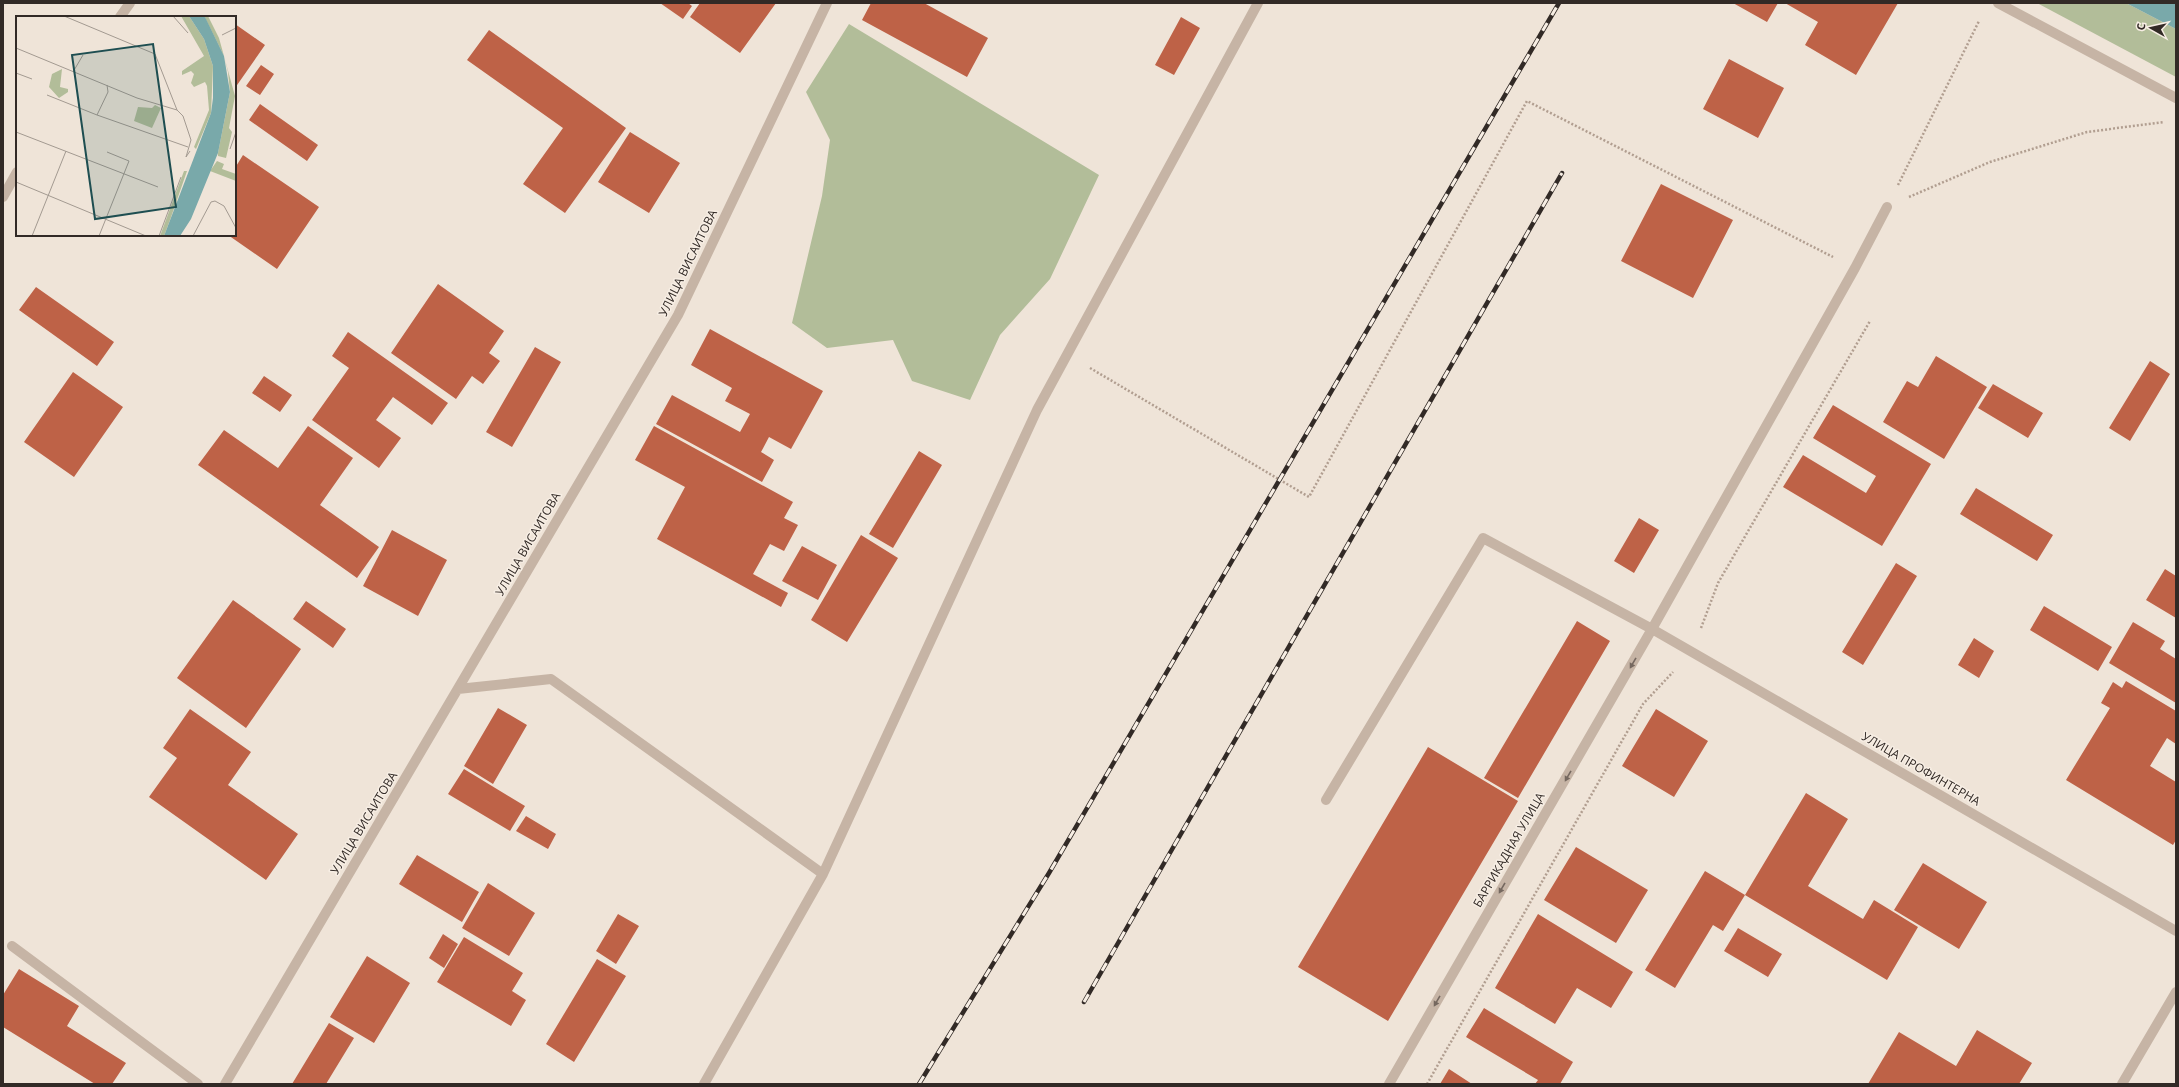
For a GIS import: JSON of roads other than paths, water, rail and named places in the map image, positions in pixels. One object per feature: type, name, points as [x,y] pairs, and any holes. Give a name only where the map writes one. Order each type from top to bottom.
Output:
[{"type":"street","points":[[121,16],[130,3]]},
{"type":"street","name":"УЛИЦА ВИСАИТОВА","points":[[225,1084],[678,315],[827,3]]},
{"type":"street","points":[[704,1084],[823,874],[1034,417],[1258,3]]},
{"type":"street","points":[[1998,3],[2176,98]]},
{"type":"street","points":[[3,197],[16,174]]},
{"type":"street","name":"БАРРИКАДНАЯ УЛИЦА","points":[[1389,1084],[1652,630],[1855,268],[1887,207]]},
{"type":"street","name":"УЛИЦА ПРОФИНТЕРНА","points":[[1326,800],[1483,538],[1692,652],[2176,931]]},
{"type":"street","points":[[458,689],[551,679],[823,874]]},
{"type":"street","points":[[12,946],[198,1084]]},
{"type":"street","points":[[2122,1084],[2176,992]]},
{"type":"water","points":[[2126,3],[2176,3],[2176,29]]},
{"type":"railway","points":[[919,1084],[1049,873],[1559,3]]},
{"type":"railway","points":[[1084,1002],[1562,173]]}]
